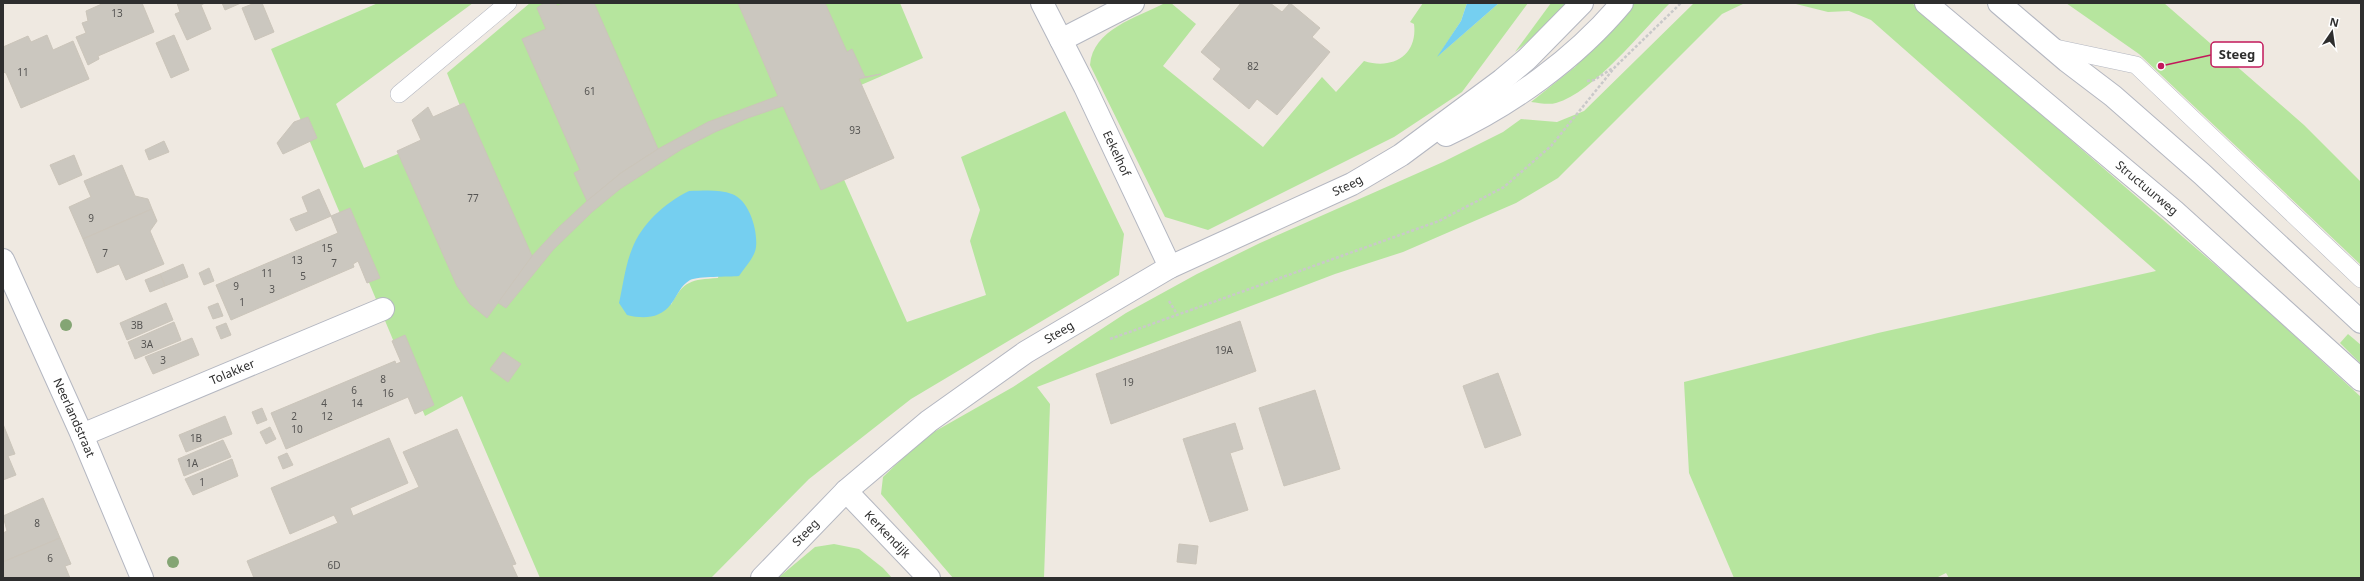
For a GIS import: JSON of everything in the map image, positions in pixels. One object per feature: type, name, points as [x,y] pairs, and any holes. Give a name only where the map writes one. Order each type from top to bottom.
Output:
[{"type":"street","name":"Eekelhof","points":[[1042,3],[1170,267]]},
{"type":"street","points":[[1061,40],[1133,3]]},
{"type":"street","name":"Steeg","points":[[762,578],[846,491],[929,421],[1026,352],[1170,267],[1352,184],[1401,155],[1507,76],[1527,59],[1582,3]]},
{"type":"street","name":"Steeg","points":[[1401,155],[1458,129],[1490,111],[1540,78],[1600,29],[1622,3]]},
{"type":"street","name":"Structuurweg","points":[[1926,3],[2174,211],[2361,380]]},
{"type":"street","points":[[1999,3],[2050,47],[2130,111],[2361,322]]},
{"type":"street","name":"Neerlandstraat","points":[[3,260],[82,435],[142,578]]},
{"type":"street","name":"Tolakker","points":[[82,435],[383,309]]},
{"type":"street","name":"Kerkendijk","points":[[846,491],[929,578]]},
{"type":"lane","points":[[399,94],[508,3]]},
{"type":"lane","points":[[2050,47],[2136,65],[2361,279]]},
{"type":"path","points":[[1177,314],[1440,221],[1504,187],[1551,146],[1615,67],[1681,3]]},
{"type":"green space","points":[[378,3],[473,3],[336,104],[364,168],[422,144],[460,106],[447,73],[530,3],[900,3],[923,58],[861,85],[834,157],[907,322],[986,295],[970,241],[980,210],[961,157],[1065,111],[1124,234],[1119,275],[911,399],[809,479],[711,578],[540,578],[462,396],[425,416],[271,49]],"holes":[[[689,191],[732,194],[718,278],[689,283],[684,286],[671,305]]]},
{"type":"green space","points":[[1165,3],[1171,3],[1196,24],[1163,66],[1263,147],[1322,77],[1336,92],[1364,61],[1384,64],[1401,58],[1412,45],[1414,24],[1410,22],[1423,3],[1467,3],[1461,21],[1439,55],[1499,3],[1528,3],[1462,92],[1394,137],[1208,230],[1165,217],[1090,65],[1093,53],[1099,42],[1107,34],[1129,20]]},
{"type":"green space","points":[[1551,3],[1567,3],[1530,40],[1515,52]]},
{"type":"green space","points":[[1631,3],[1670,3],[1616,60],[1586,87],[1571,97],[1553,104],[1531,102],[1575,67]]},
{"type":"green space","points":[[1694,3],[1745,3],[1722,14],[1558,178],[1516,203],[1403,252],[1335,274],[1037,387],[1050,404],[1044,578],[953,578],[881,494],[883,477],[925,437],[1013,387],[1126,313],[1197,274],[1260,243],[1443,162],[1503,132],[1521,119],[1557,122],[1584,111]]},
{"type":"green space","points":[[1792,3],[1912,3],[2249,294],[2361,397],[2361,578],[1949,578],[1946,573],[1936,578],[1734,578],[1689,473],[1684,382],[1878,333],[2156,271],[1871,20],[1849,11],[1828,12]]},
{"type":"green space","points":[[2066,3],[2164,3],[2304,125],[2361,182],[2361,265],[2139,54]]},
{"type":"green space","points":[[2348,334],[2361,345],[2361,364],[2340,343]]},
{"type":"green space","points":[[834,544],[859,549],[883,568],[892,578],[778,578],[815,547]]},
{"type":"water","points":[[1467,3],[1499,3],[1437,57],[1461,21]]},
{"type":"water","points":[[689,191],[722,191],[738,197],[748,209],[754,224],[756,247],[754,254],[739,276],[707,277],[690,280],[684,285],[671,304],[662,313],[651,317],[627,315],[619,303],[628,262],[636,240],[648,222],[655,215],[671,201]]},
{"type":"building","points":[[104,3],[142,3],[154,32],[98,56],[99,59],[88,65],[76,37],[86,33],[82,23],[88,21],[86,11]]},
{"type":"building","points":[[177,3],[205,3],[201,5],[211,29],[187,40],[175,14],[180,12]]},
{"type":"building","points":[[222,3],[241,3],[225,10]]},
{"type":"building","points":[[255,3],[262,3],[274,32],[255,40],[242,8]]},
{"type":"building","points":[[544,3],[556,3],[557,6],[564,3],[594,3],[658,149],[621,173],[587,201],[574,173],[580,170],[522,39],[546,29],[537,8]]},
{"type":"building","points":[[738,3],[825,3],[847,52],[852,49],[865,77],[881,74],[859,79],[894,158],[821,190],[783,106],[748,118],[715,132],[682,149],[620,189],[592,212],[553,250],[506,308],[497,302],[532,256],[558,228],[587,201],[621,173],[658,149],[708,122],[778,96]]},
{"type":"building","points":[[1241,3],[1270,3],[1282,12],[1290,3],[1320,28],[1312,37],[1330,52],[1277,115],[1257,99],[1249,109],[1213,79],[1221,69],[1201,52]]},
{"type":"building","points":[[47,35],[53,50],[73,41],[89,79],[21,108],[6,73],[3,72],[3,47],[28,36],[31,42]]},
{"type":"building","points":[[174,35],[189,70],[171,78],[156,43]]},
{"type":"building","points":[[464,103],[532,256],[487,318],[470,304],[457,286],[397,151],[421,140],[412,120],[428,107],[433,117]]},
{"type":"building","points":[[308,117],[317,138],[283,154],[277,143],[294,122]]},
{"type":"building","points":[[164,141],[169,152],[149,160],[145,150]]},
{"type":"building","points":[[74,155],[82,175],[59,185],[50,165]]},
{"type":"building","points":[[122,165],[135,196],[148,199],[152,209],[83,239],[69,207],[91,197],[84,181]]},
{"type":"building","points":[[319,189],[331,216],[296,231],[290,219],[308,212],[302,197]]},
{"type":"building","points":[[350,208],[380,278],[367,283],[358,261],[353,264],[354,267],[231,320],[216,285],[338,233],[331,216]]},
{"type":"building","points":[[152,209],[157,221],[150,231],[164,264],[126,280],[119,264],[97,273],[83,239]]},
{"type":"building","points":[[183,264],[188,277],[165,286],[160,274]]},
{"type":"building","points":[[209,268],[214,281],[204,285],[199,273]]},
{"type":"building","points":[[160,274],[165,286],[150,292],[145,280]]},
{"type":"building","points":[[166,303],[173,320],[127,340],[120,323]]},
{"type":"building","points":[[218,303],[223,316],[213,319],[208,307]]},
{"type":"building","points":[[1240,321],[1256,371],[1111,424],[1096,374]]},
{"type":"building","points":[[174,322],[181,340],[135,359],[128,342]]},
{"type":"building","points":[[226,323],[231,335],[221,339],[216,327]]},
{"type":"building","points":[[405,335],[434,405],[415,414],[408,397],[286,449],[271,413],[395,361],[396,364],[401,362],[392,341]]},
{"type":"building","points":[[192,338],[199,355],[153,374],[145,357]]},
{"type":"building","points":[[503,352],[521,364],[508,382],[490,369]]},
{"type":"building","points":[[1498,373],[1521,435],[1485,448],[1463,386]]},
{"type":"building","points":[[1315,390],[1340,469],[1284,486],[1259,408]]},
{"type":"building","points":[[262,408],[267,420],[257,424],[252,412]]},
{"type":"building","points":[[225,416],[232,434],[186,452],[179,435]]},
{"type":"building","points":[[1235,423],[1243,449],[1230,453],[1248,510],[1210,522],[1183,439]]},
{"type":"building","points":[[3,424],[15,454],[8,456],[16,475],[3,480]]},
{"type":"building","points":[[270,427],[276,439],[266,444],[260,432]]},
{"type":"building","points":[[457,429],[516,564],[512,565],[518,578],[254,578],[247,561],[338,523],[334,515],[290,534],[271,488],[389,438],[408,483],[350,508],[353,516],[419,487],[403,452]]},
{"type":"building","points":[[223,440],[231,457],[184,476],[178,459]]},
{"type":"building","points":[[287,453],[293,465],[283,469],[278,457]]},
{"type":"building","points":[[232,459],[238,476],[193,495],[185,479]]},
{"type":"building","points":[[43,498],[60,538],[3,562],[3,533],[7,531],[3,516]]},
{"type":"building","points":[[60,538],[71,564],[65,566],[70,578],[4,578],[3,562]]},
{"type":"building","points":[[1179,544],[1198,546],[1196,564],[1177,562]]},
{"type":"place","name":"Steeg","points":[[2161,66]]}]
